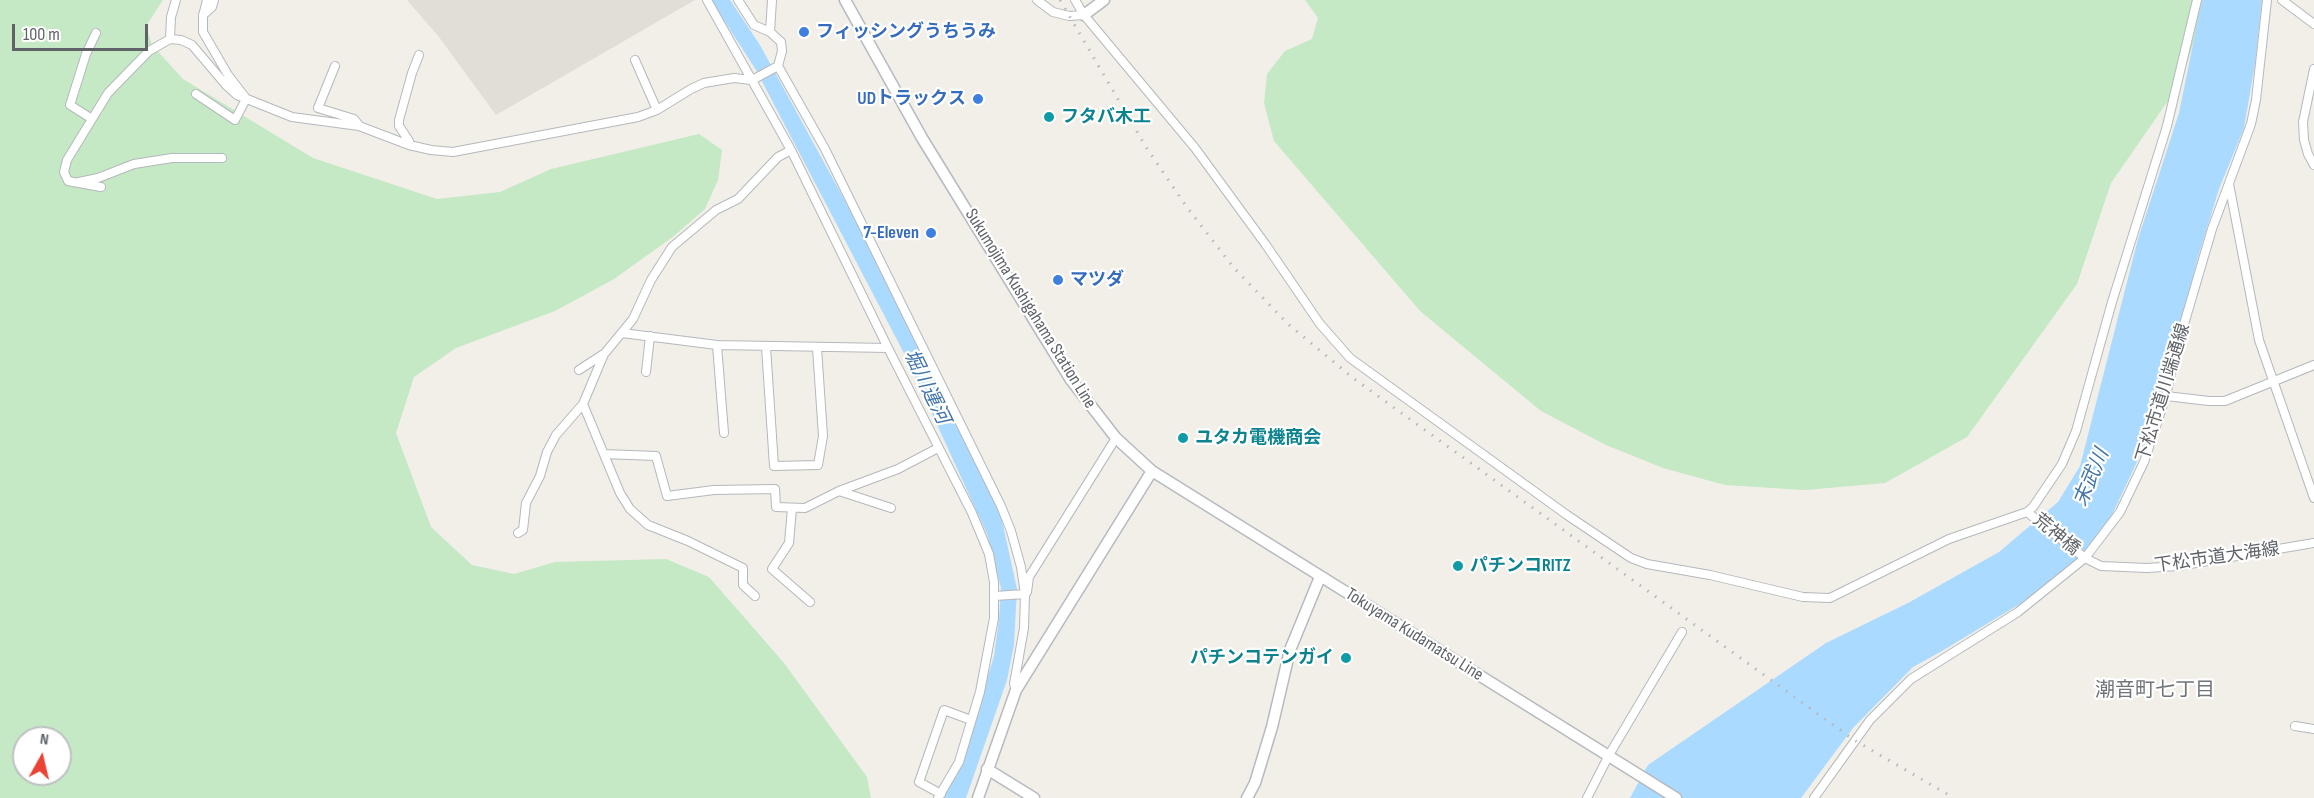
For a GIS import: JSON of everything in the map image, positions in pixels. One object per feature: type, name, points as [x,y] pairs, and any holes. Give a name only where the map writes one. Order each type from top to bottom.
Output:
[{"type":"main road","name":"Sukumojima Kushigahama Station Line","points":[[845,0],[922,138],[1071,380],[1116,438],[1152,471]]},
{"type":"main road","points":[[1084,15],[1104,0]]},
{"type":"main road","points":[[978,798],[1016,690],[1152,471]]},
{"type":"main road","name":"Tokuyama Kudamatsu Line","points":[[1152,471],[1676,798]]},
{"type":"main road","points":[[1247,798],[1255,783],[1272,727],[1290,650],[1320,577]]},
{"type":"main road","points":[[987,769],[1034,798]]},
{"type":"street","points":[[170,39],[171,17],[176,0]]},
{"type":"street","points":[[207,0],[203,16],[203,32],[228,75],[246,99]]},
{"type":"street","points":[[203,16],[212,8],[214,0]]},
{"type":"street","points":[[707,0],[754,79],[791,150],[972,513],[989,554],[997,596],[988,655],[980,692],[959,762],[939,796],[919,782],[944,710],[971,720]]},
{"type":"street","points":[[101,187],[68,181],[64,172],[67,160],[108,93],[149,51],[170,39],[181,40],[192,45],[226,85],[246,99],[292,117],[359,126],[409,146],[453,152],[638,117],[657,110],[704,83],[735,78],[754,79],[776,67],[782,51],[780,42],[770,32],[754,25],[738,0]]},
{"type":"street","points":[[770,32],[772,0]]},
{"type":"street","points":[[1037,0],[1053,12],[1069,16],[1084,15]]},
{"type":"street","points":[[1075,0],[1084,15],[1195,148],[1320,324],[1350,358],[1584,528],[1631,558],[1647,564],[1710,575],[1803,597],[1830,598],[1950,539],[2027,512],[2033,507],[2062,464],[2076,431],[2112,302],[2167,126],[2197,0]]},
{"type":"street","name":"下松市道川端通線","points":[[1814,798],[1870,720],[1911,679],[2018,612],[2085,558],[2105,534],[2122,506],[2144,462],[2166,396],[2175,356],[2212,230],[2241,154],[2256,100],[2267,0]]},
{"type":"street","points":[[2282,0],[2314,24]]},
{"type":"street","points":[[92,119],[70,105],[86,54],[96,33]]},
{"type":"street","points":[[409,146],[409,141],[399,126],[399,120],[419,55]]},
{"type":"street","points":[[635,60],[657,110]]},
{"type":"street","points":[[335,66],[318,108],[354,119],[359,126]]},
{"type":"street","points":[[776,67],[825,149],[1001,506],[1016,549],[1023,594],[1024,628],[1014,684],[1016,690]]},
{"type":"street","points":[[2314,69],[2303,122],[2304,140],[2314,165]]},
{"type":"street","points":[[196,94],[235,120],[246,99]]},
{"type":"street","points":[[579,370],[605,352],[622,333],[638,310],[651,280],[672,247],[716,210],[738,199],[778,157],[791,150]]},
{"type":"street","points":[[74,183],[98,178],[134,164],[172,158],[222,158]]},
{"type":"street","points":[[2229,183],[2259,340],[2314,498]]},
{"type":"street","points":[[622,333],[717,345],[888,348]]},
{"type":"street","points":[[646,372],[650,336]]},
{"type":"street","points":[[717,345],[724,433]]},
{"type":"street","points":[[766,347],[774,466],[818,465],[823,436],[817,348]]},
{"type":"street","points":[[518,533],[523,530],[526,503],[540,476],[547,452],[556,435],[583,404],[605,352]]},
{"type":"street","points":[[2166,396],[2225,401],[2314,365]]},
{"type":"street","points":[[583,404],[620,493],[630,509],[648,525],[688,541],[742,568],[743,585],[755,596]]},
{"type":"street","points":[[1023,594],[1029,577],[1116,438]]},
{"type":"street","points":[[604,454],[656,456],[667,496],[714,490],[775,489],[776,507],[805,508],[838,491],[898,469],[938,448]]},
{"type":"street","points":[[838,491],[891,508]]},
{"type":"street","points":[[792,508],[789,543],[772,569],[810,602]]},
{"type":"street","name":"荒神橋","points":[[2027,512],[2085,558]]},
{"type":"street","name":"下松市道大海線","points":[[2085,558],[2102,566],[2147,568],[2178,566],[2314,543]]},
{"type":"street","points":[[997,596],[1023,594]]},
{"type":"street","points":[[1587,798],[1608,755],[1682,632]]},
{"type":"street","points":[[2295,726],[2314,729]]},
{"type":"shaded area","points":[[407,0],[695,0],[496,115],[439,37]]},
{"type":"green space","points":[[0,0],[163,0],[146,26],[152,45],[183,79],[313,158],[437,199],[500,192],[551,169],[699,134],[722,150],[718,180],[705,209],[674,236],[614,279],[555,311],[456,348],[414,377],[396,433],[431,527],[472,565],[514,574],[555,562],[666,559],[709,577],[784,663],[867,777],[871,798],[0,798]]},
{"type":"green space","points":[[1305,0],[2200,0],[2202,17],[2181,82],[2111,183],[2077,284],[1967,437],[1885,483],[1805,490],[1725,485],[1663,468],[1606,445],[1541,411],[1420,311],[1274,141],[1264,103],[1267,74],[1285,51],[1312,39],[1318,18]]},
{"type":"water","name":"堀川運河","points":[[711,0],[730,0],[760,45],[850,210],[1001,516],[1017,589],[1014,645],[1007,680],[966,798],[943,798],[961,765],[994,656],[1001,588],[987,534],[907,359],[756,70]]},
{"type":"water","name":"末武川","points":[[2202,0],[2262,0],[2255,64],[2244,128],[2219,189],[2198,257],[2162,398],[2136,464],[2110,519],[2077,561],[2023,602],[1913,667],[1853,728],[1801,798],[1630,798],[1648,765],[1826,643],[1908,603],[1999,552],[2058,502],[2080,466],[2138,239],[2179,113]]},
{"type":"railway","points":[[1060,0],[1146,147],[1186,206],[1234,268],[1288,324],[1353,378],[1854,740],[1954,798]]},
{"type":"place","name":"フィッシングうちうみ","points":[[804,32]]},
{"type":"place","name":"UDトラックス","points":[[978,99]]},
{"type":"place","name":"フタバ木工","points":[[1049,117]]},
{"type":"place","name":"7-Eleven","points":[[931,233]]},
{"type":"place","name":"マツダ","points":[[1058,280]]},
{"type":"place","name":"ユタカ電機商会","points":[[1183,438]]},
{"type":"place","name":"パチンコRITZ","points":[[1458,566]]},
{"type":"place","name":"パチンコテンガイ","points":[[1346,658]]},
{"type":"district","name":"潮音町七丁目","points":[[2155,691]]}]
